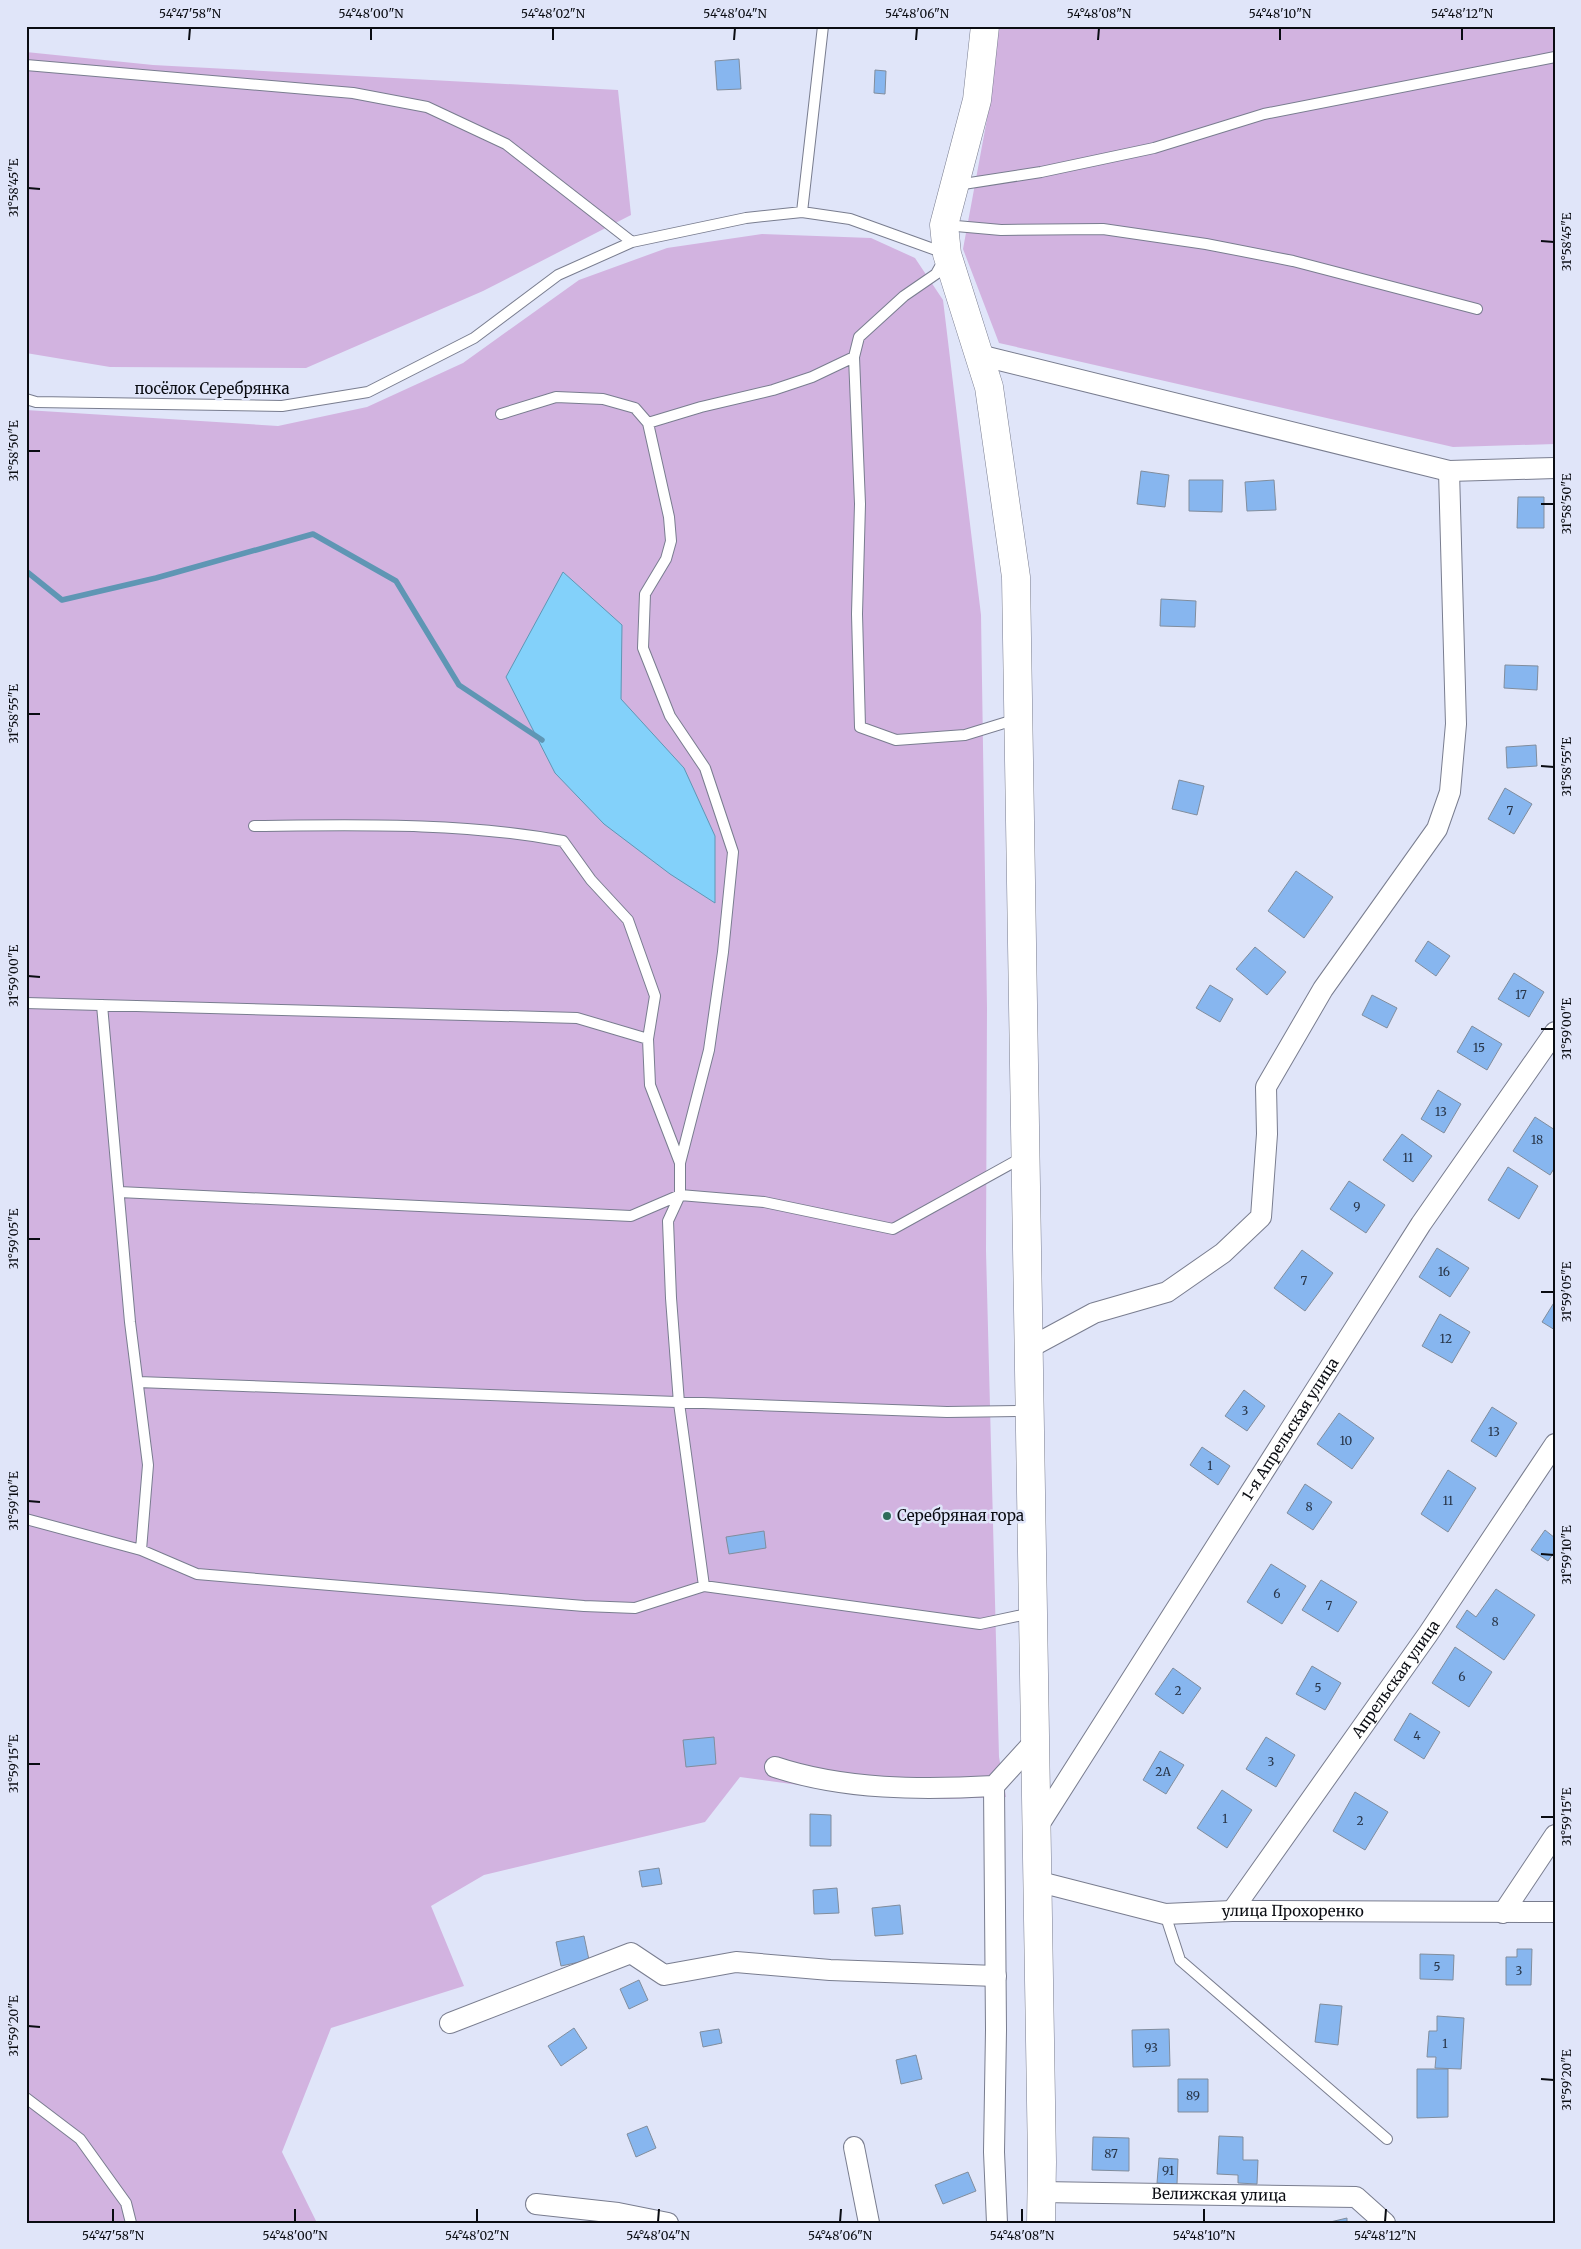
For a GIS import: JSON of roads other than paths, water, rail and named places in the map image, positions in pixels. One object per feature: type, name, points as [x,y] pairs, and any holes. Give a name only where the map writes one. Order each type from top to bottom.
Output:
[{"type":"street","points":[[985,26],[977,100],[944,225],[946,254],[989,386],[1016,577],[1041,2223]]},
{"type":"street","points":[[979,355],[1450,471],[1555,468]]},
{"type":"street","points":[[1029,1348],[1094,1313],[1168,1292],[1222,1253],[1261,1218],[1267,1134],[1266,1087],[1323,989],[1437,829],[1450,792],[1456,724],[1450,471]]},
{"type":"street","name":"1-я Апрельская улица","points":[[1036,1831],[1421,1224],[1555,1032]]},
{"type":"street","name":"Апрельская улица","points":[[1232,1911],[1428,1634],[1555,1444]]},
{"type":"street","points":[[997,2223],[994,2152],[996,1976],[994,1786],[1034,1742]]},
{"type":"street","points":[[775,1767],[810,1778],[933,1789],[994,1786]]},
{"type":"street","points":[[1503,1913],[1555,1835]]},
{"type":"street","name":"улица Прохоренко","points":[[1036,1882],[1165,1914],[1232,1911],[1555,1912]]},
{"type":"street","points":[[450,2023],[631,1953],[664,1976],[736,1962],[830,1970],[996,1976]]},
{"type":"street","points":[[854,2147],[869,2223]]},
{"type":"street","name":"Велижская улица","points":[[1041,2192],[1356,2197],[1385,2223]]},
{"type":"street","points":[[536,2204],[618,2213],[668,2223]]},
{"type":"lane","points":[[802,212],[823,26]]},
{"type":"lane","points":[[955,186],[1041,172],[1154,148],[1264,114],[1555,57]]},
{"type":"lane","points":[[26,65],[353,93],[427,107],[506,144],[632,242]]},
{"type":"lane","name":"посёлок Серебрянка","points":[[26,400],[36,402],[282,406],[368,392],[474,338],[558,274],[632,242],[746,218],[802,212],[850,219],[946,254]]},
{"type":"lane","points":[[944,225],[1001,230],[1102,229],[1206,244],[1292,261],[1477,309]]},
{"type":"lane","points":[[946,254],[936,274],[904,296],[859,337],[854,358],[860,504],[857,632],[860,727],[896,740],[965,734],[1019,718]]},
{"type":"lane","points":[[648,423],[701,407],[781,388],[812,377],[854,358]]},
{"type":"lane","points":[[501,414],[556,397],[603,399],[635,408],[648,423],[669,517],[672,541],[666,559],[645,594],[642,648],[670,716],[705,768],[733,852],[723,952],[709,1050],[680,1163],[680,1195],[668,1221],[670,1298],[679,1403],[704,1586]]},
{"type":"lane","points":[[254,826],[436,826],[517,832],[563,841],[591,880],[628,920],[655,996],[648,1039],[650,1084],[680,1163]]},
{"type":"lane","points":[[26,1003],[577,1018],[648,1039]]},
{"type":"lane","points":[[102,1005],[119,1192],[148,1465],[141,1550]]},
{"type":"lane","points":[[119,1192],[631,1216],[680,1195],[764,1202],[892,1229],[1026,1155]]},
{"type":"lane","points":[[138,1382],[947,1412],[1030,1411]]},
{"type":"lane","points":[[26,1519],[141,1550],[197,1574],[584,1606],[635,1608],[704,1586],[980,1624],[1032,1614]]},
{"type":"lane","points":[[1165,1914],[1180,1960],[1387,2139]]},
{"type":"lane","points":[[26,2098],[80,2139],[126,2203],[131,2223]]},
{"type":"water","points":[[563,572],[622,625],[621,699],[684,768],[715,836],[715,903],[670,874],[604,824],[555,773],[506,677]]},
{"type":"waterway","points":[[26,571],[62,600],[156,578],[313,534],[396,581],[459,685],[542,740]]},
{"type":"place","name":"Серебряная гора","points":[[887,1516]]}]
